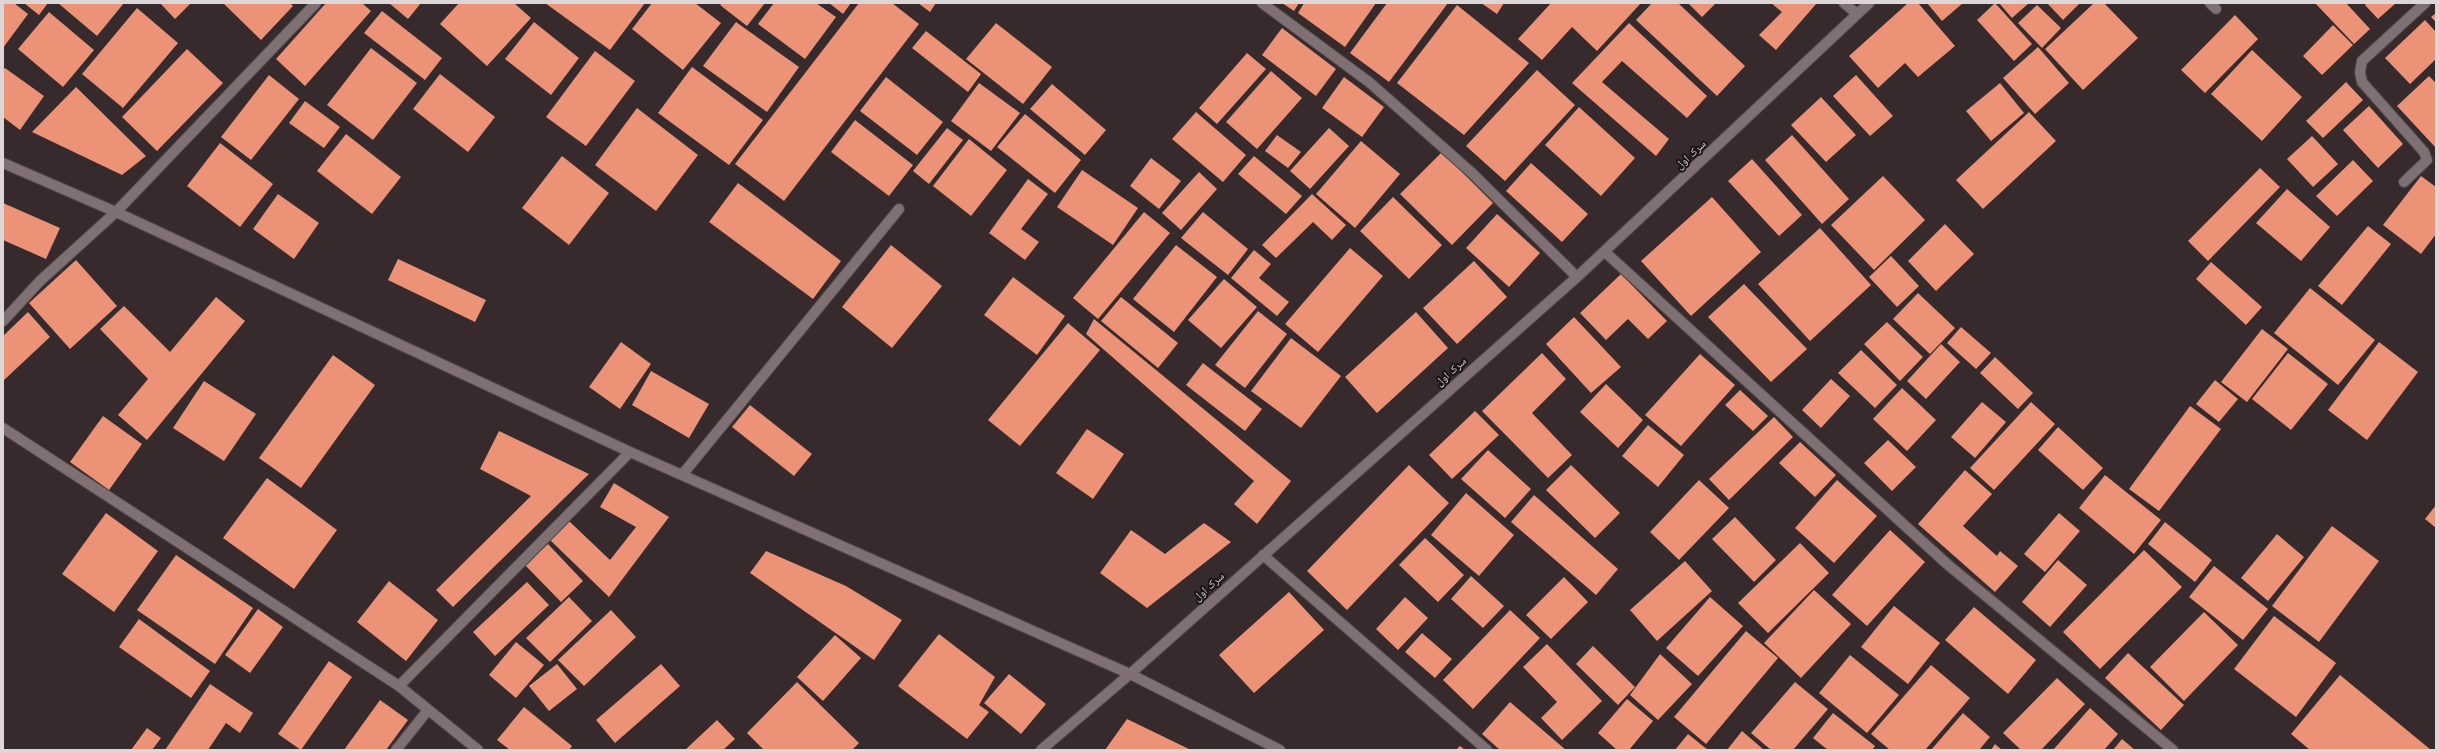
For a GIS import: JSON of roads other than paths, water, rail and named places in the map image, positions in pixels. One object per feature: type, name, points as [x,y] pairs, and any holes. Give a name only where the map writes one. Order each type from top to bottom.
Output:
[{"type":"street","points":[[3,321],[40,281],[116,212],[316,3]]},
{"type":"street","points":[[1262,3],[1374,88],[1472,173],[1577,277]]},
{"type":"street","points":[[1844,3],[1857,14]]},
{"type":"street","name":"سرک اول","points":[[1041,750],[1130,674],[1605,252],[1869,3]]},
{"type":"street","points":[[2404,182],[2427,160],[2424,152],[2362,82],[2360,72],[2362,61],[2424,3]]},
{"type":"street","points":[[3,163],[116,212],[630,452],[1130,674],[1280,750]]},
{"type":"street","points":[[682,475],[899,209]]},
{"type":"street","points":[[1605,252],[1947,564],[2173,750]]},
{"type":"street","points":[[3,428],[400,686],[478,750]]},
{"type":"street","points":[[400,686],[630,452]]},
{"type":"street","points":[[1263,555],[1487,750]]},
{"type":"street","points":[[396,750],[428,710]]}]
